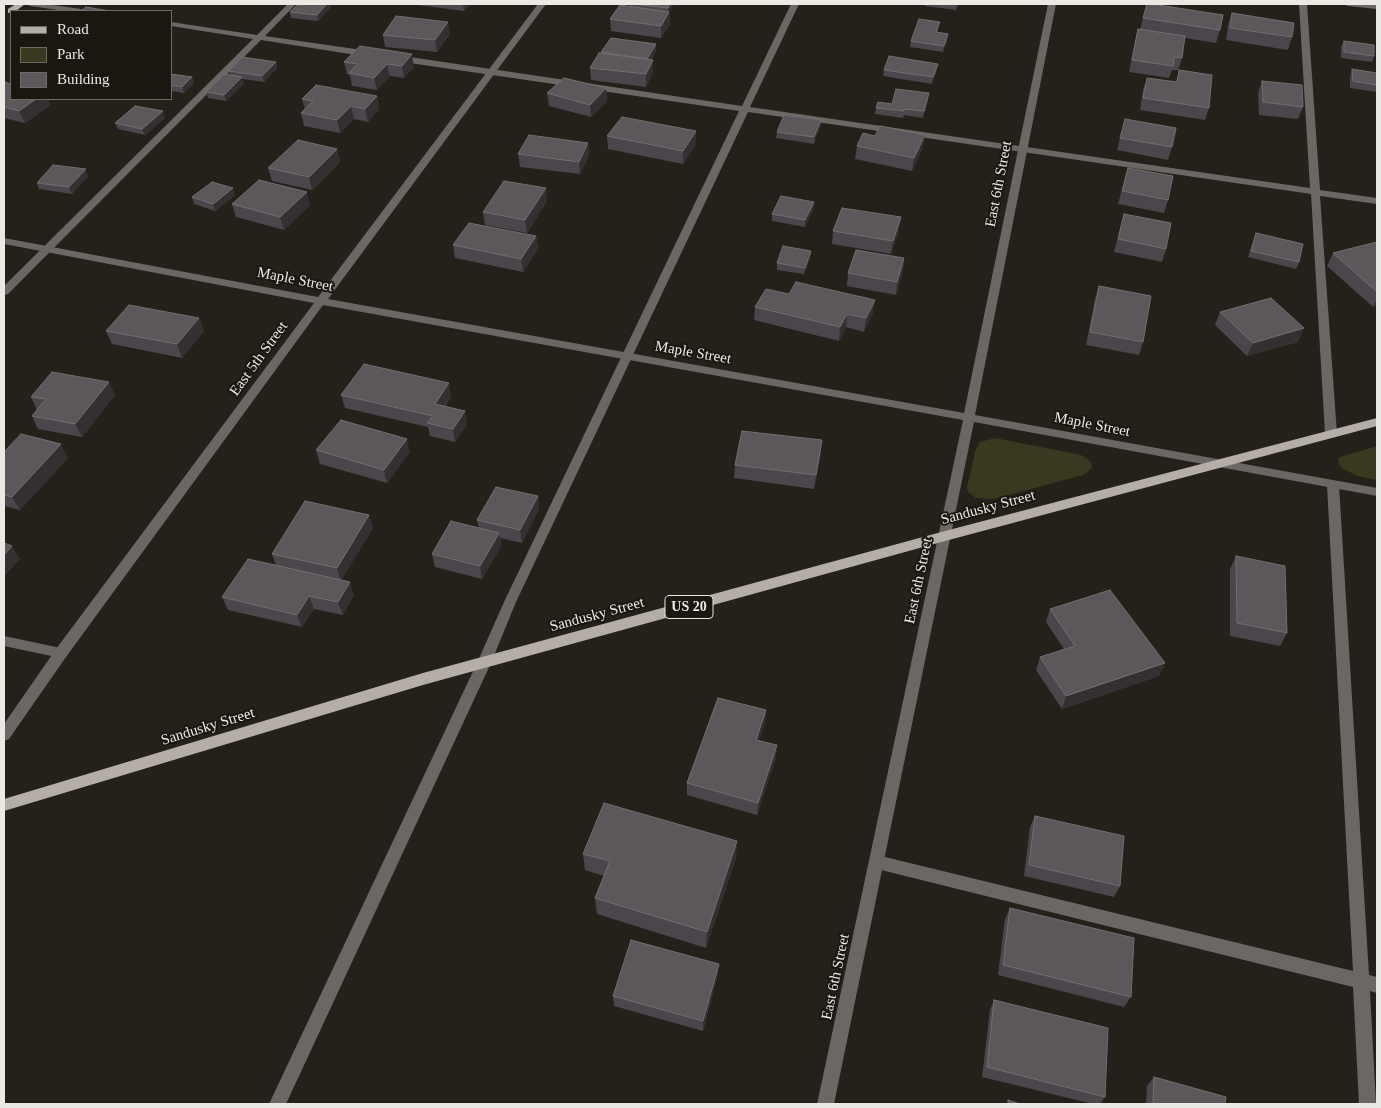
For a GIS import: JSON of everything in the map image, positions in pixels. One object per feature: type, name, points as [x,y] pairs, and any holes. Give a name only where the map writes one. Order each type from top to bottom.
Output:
[{"type":"main road","name":"Sandusky Street","points":[[4,805],[484,662],[945,536],[1377,422]]},
{"type":"street","points":[[30,4],[74,10]]},
{"type":"street","points":[[4,292],[292,4]]},
{"type":"street","name":"East 5th Street","points":[[4,735],[61,653],[490,71],[542,4]]},
{"type":"street","points":[[277,1104],[484,662],[510,602],[795,4]]},
{"type":"street","name":"East 6th Street","points":[[826,1104],[945,536],[1052,4]]},
{"type":"street","points":[[1303,4],[1332,434]]},
{"type":"street","points":[[1348,4],[1377,7]]},
{"type":"street","points":[[172,24],[377,55]]},
{"type":"street","points":[[386,56],[1377,201]]},
{"type":"street","name":"Maple Street","points":[[4,241],[321,301],[1377,492]]},
{"type":"street","points":[[1333,485],[1368,1104]]},
{"type":"street","points":[[4,641],[61,653]]},
{"type":"street","points":[[877,862],[1377,985]]},
{"type":"green space","points":[[995,438],[1081,455],[1090,461],[1091,469],[1083,475],[994,499],[976,498],[968,492],[967,487],[975,452],[980,442]]},
{"type":"green space","points":[[1377,446],[1377,480],[1357,476],[1342,468],[1339,464],[1338,459],[1340,457]]},
{"type":"building","points":[[298,4],[327,4],[317,15],[290,12]]},
{"type":"building","points":[[634,4],[670,4],[668,8]]},
{"type":"building","points":[[1147,4],[1223,15],[1220,30],[1143,18]]},
{"type":"building","points":[[620,5],[669,12],[661,26],[610,19]]},
{"type":"building","points":[[86,7],[104,10],[82,10]]},
{"type":"building","points":[[1232,13],[1294,23],[1292,37],[1230,28]]},
{"type":"building","points":[[396,16],[448,22],[435,40],[383,35]]},
{"type":"building","points":[[919,19],[940,22],[936,32],[948,34],[944,46],[911,41]]},
{"type":"building","points":[[1138,29],[1185,36],[1182,58],[1174,57],[1173,66],[1132,60]]},
{"type":"building","points":[[611,38],[656,44],[647,59],[601,52]]},
{"type":"building","points":[[1344,41],[1374,45],[1374,56],[1344,52]]},
{"type":"building","points":[[360,46],[412,54],[402,66],[387,64],[374,78],[349,73],[358,64],[344,62]]},
{"type":"building","points":[[599,53],[653,60],[646,74],[590,68]]},
{"type":"building","points":[[889,56],[938,64],[933,77],[884,70]]},
{"type":"building","points":[[242,57],[276,62],[262,76],[229,71]]},
{"type":"building","points":[[1352,69],[1377,73],[1377,85],[1353,81]]},
{"type":"building","points":[[1179,70],[1212,75],[1209,108],[1143,98],[1147,78],[1177,82]]},
{"type":"building","points":[[172,74],[192,77],[182,87],[172,85]]},
{"type":"building","points":[[224,74],[242,77],[224,95],[206,92]]},
{"type":"building","points":[[564,78],[606,88],[590,105],[547,93]]},
{"type":"building","points":[[1262,81],[1302,85],[1303,107],[1263,102]]},
{"type":"building","points":[[4,83],[10,84],[10,100],[35,100],[19,111],[4,107]]},
{"type":"building","points":[[316,85],[377,96],[365,109],[351,106],[337,120],[301,113],[313,101],[302,99]]},
{"type":"building","points":[[896,89],[929,93],[924,111],[876,108],[878,102],[892,104]]},
{"type":"building","points":[[135,106],[163,111],[142,129],[115,123]]},
{"type":"building","points":[[784,115],[821,120],[814,137],[777,132]]},
{"type":"building","points":[[622,117],[696,131],[683,151],[607,136]]},
{"type":"building","points":[[1125,119],[1176,128],[1172,147],[1120,138]]},
{"type":"building","points":[[880,126],[925,135],[914,158],[857,146],[863,133],[875,136]]},
{"type":"building","points":[[529,135],[588,143],[579,162],[518,154]]},
{"type":"building","points":[[298,140],[337,149],[309,177],[268,168]]},
{"type":"building","points":[[53,165],[86,169],[69,187],[37,183]]},
{"type":"building","points":[[1128,168],[1173,176],[1168,200],[1122,191]]},
{"type":"building","points":[[259,180],[307,192],[280,217],[232,204]]},
{"type":"building","points":[[504,181],[546,188],[525,220],[483,212]]},
{"type":"building","points":[[212,182],[233,188],[213,204],[192,197]]},
{"type":"building","points":[[781,196],[814,202],[805,220],[772,214]]},
{"type":"building","points":[[842,208],[901,217],[893,241],[833,231]]},
{"type":"building","points":[[1124,214],[1171,223],[1166,249],[1118,239]]},
{"type":"building","points":[[469,223],[536,236],[521,259],[453,245]]},
{"type":"building","points":[[1256,233],[1303,244],[1299,262],[1251,251]]},
{"type":"building","points":[[1377,242],[1377,292],[1333,253]]},
{"type":"building","points":[[783,246],[811,251],[805,268],[777,263]]},
{"type":"building","points":[[856,250],[904,258],[897,282],[848,273]]},
{"type":"building","points":[[796,282],[875,300],[866,318],[847,314],[840,327],[755,307],[766,289],[789,294]]},
{"type":"building","points":[[1099,286],[1151,296],[1143,342],[1090,332]]},
{"type":"building","points":[[1271,298],[1304,328],[1253,343],[1220,312]]},
{"type":"building","points":[[129,305],[199,318],[177,344],[106,331]]},
{"type":"building","points":[[364,364],[449,383],[435,404],[465,411],[453,429],[427,423],[433,416],[341,395]]},
{"type":"building","points":[[52,372],[109,382],[75,424],[32,416],[46,399],[31,397]]},
{"type":"building","points":[[341,420],[407,439],[384,470],[316,450]]},
{"type":"building","points":[[742,431],[822,440],[816,475],[735,465]]},
{"type":"building","points":[[21,434],[61,444],[12,497],[4,495],[4,452]]},
{"type":"building","points":[[496,487],[538,496],[520,530],[477,520]]},
{"type":"building","points":[[305,501],[369,515],[337,568],[272,554]]},
{"type":"building","points":[[451,521],[499,533],[480,566],[432,554]]},
{"type":"building","points":[[4,543],[12,546],[4,555]]},
{"type":"building","points":[[1236,556],[1285,566],[1287,633],[1237,623]]},
{"type":"building","points":[[248,559],[350,582],[338,602],[309,596],[297,615],[222,597]]},
{"type":"building","points":[[1110,590],[1165,663],[1066,696],[1040,657],[1075,646],[1050,609]]},
{"type":"building","points":[[718,698],[766,710],[756,740],[777,745],[758,803],[687,783]]},
{"type":"building","points":[[604,803],[737,841],[707,932],[595,898],[610,861],[583,854]]},
{"type":"building","points":[[1035,816],[1124,836],[1120,886],[1029,865]]},
{"type":"building","points":[[1010,908],[1134,938],[1131,997],[1003,965]]},
{"type":"building","points":[[631,940],[719,964],[703,1021],[613,996]]},
{"type":"building","points":[[994,1000],[1108,1028],[1105,1097],[987,1067]]},
{"type":"building","points":[[1154,1077],[1226,1097],[1225,1104],[1153,1104]]},
{"type":"building","points":[[1008,1100],[1020,1104],[1008,1104]]}]
